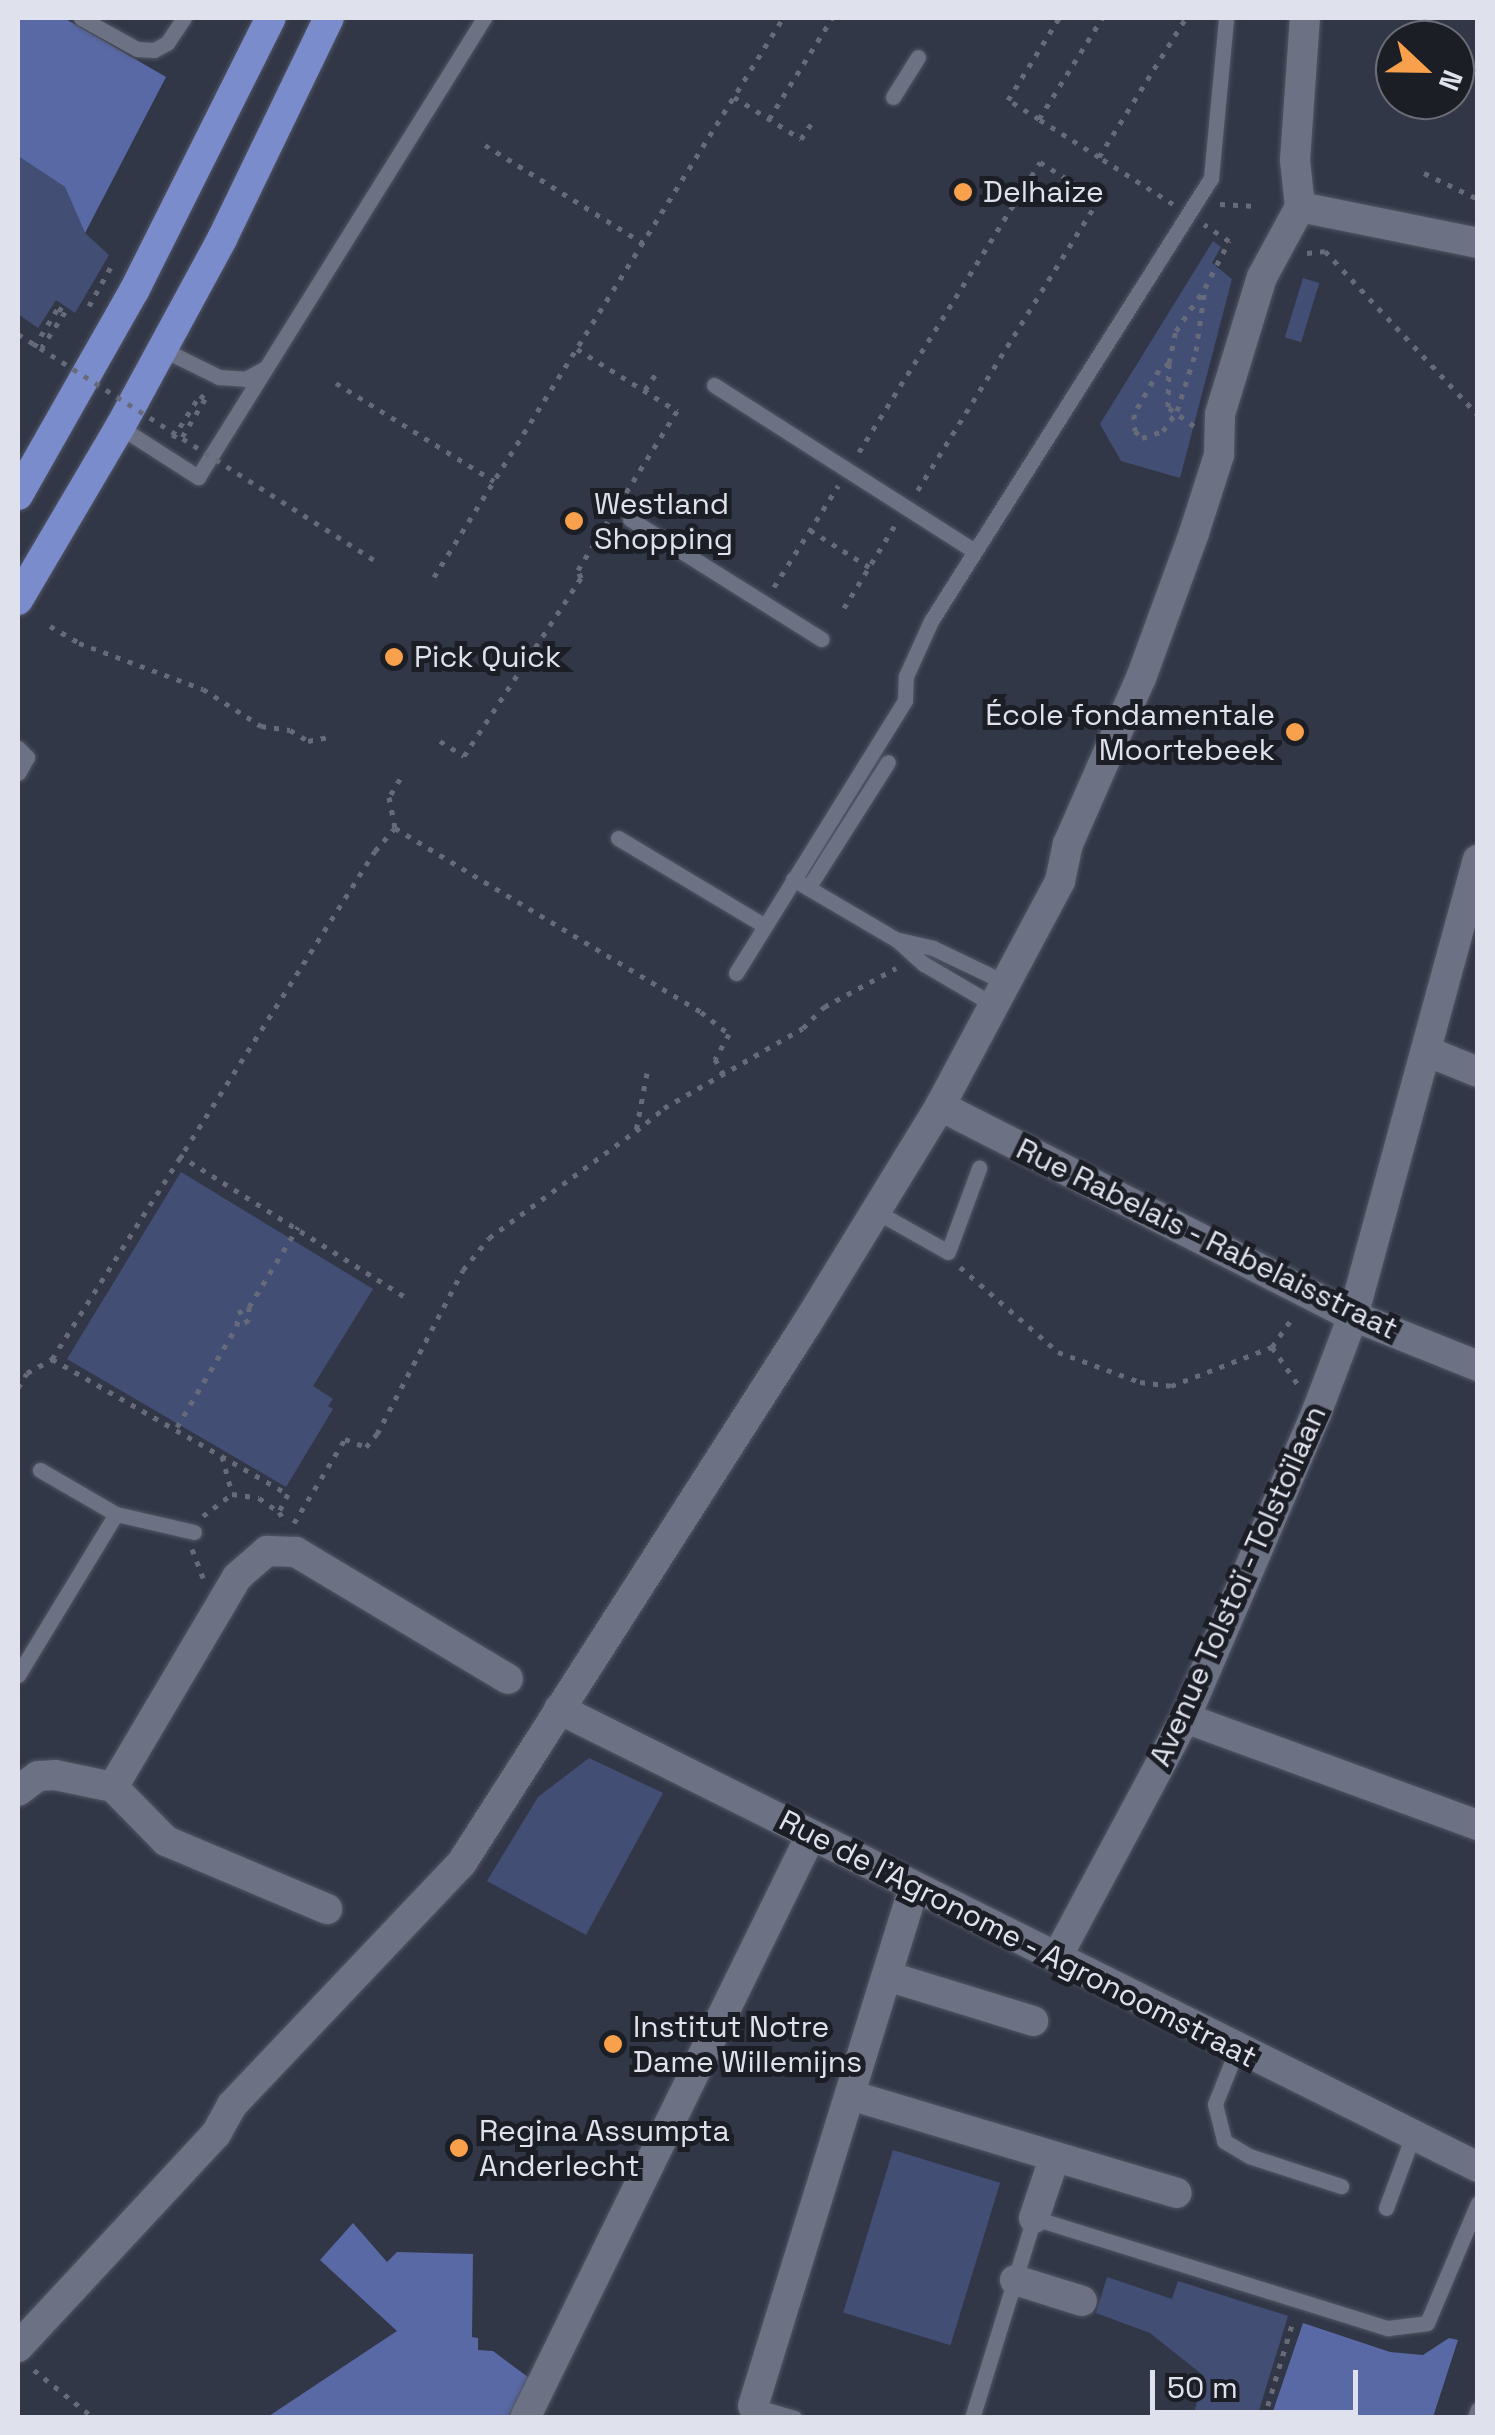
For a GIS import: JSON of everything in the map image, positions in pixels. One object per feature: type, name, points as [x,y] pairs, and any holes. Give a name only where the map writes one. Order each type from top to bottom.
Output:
[{"type":"main road","points":[[18,495],[134,290],[271,18]]},
{"type":"main road","points":[[18,600],[120,427],[222,240],[329,18]]},
{"type":"street","points":[[25,2358],[216,2134],[232,2104],[461,1864],[877,1212],[940,1106],[1060,881],[1068,844],[1141,678],[1218,455],[1220,414],[1262,277],[1300,207],[1294,160],[1305,18]]},
{"type":"street","points":[[1300,207],[1478,243]]},
{"type":"street","name":"Avenue Tolstoï - Tolstoïlaan","points":[[1056,1957],[1185,1718],[1317,1411],[1353,1316],[1478,860]]},
{"type":"street","points":[[1426,1051],[1478,1072]]},
{"type":"street","name":"Rue Rabelais - Rabelaisstraat","points":[[940,1106],[1353,1316],[1478,1366]]},
{"type":"street","points":[[113,1787],[237,1576],[267,1550],[296,1552],[508,1679]]},
{"type":"street","name":"Rue de l'Agronome - Agronoomstraat","points":[[559,1709],[1412,2138],[1478,2167]]},
{"type":"street","points":[[1185,1718],[1478,1825]]},
{"type":"street","points":[[18,1791],[38,1776],[55,1775],[113,1787],[166,1840],[327,1909]]},
{"type":"street","points":[[525,2418],[810,1836]]},
{"type":"street","points":[[751,2412],[914,1888]]},
{"type":"street","points":[[887,1976],[1032,2021]]},
{"type":"street","points":[[850,2094],[1177,2193]]},
{"type":"street","points":[[1034,2218],[1055,2156]]},
{"type":"street","points":[[1015,2280],[1082,2301]]},
{"type":"lane","points":[[82,18],[138,49],[154,50],[167,42],[184,18]]},
{"type":"lane","points":[[120,427],[198,477],[484,18]]},
{"type":"lane","points":[[736,973],[905,700],[906,676],[925,634],[1211,178],[1226,18]]},
{"type":"lane","points":[[893,97],[918,57]]},
{"type":"lane","points":[[162,349],[219,377],[245,379],[267,367]]},
{"type":"lane","points":[[714,385],[975,552]]},
{"type":"lane","points":[[630,519],[820,638]]},
{"type":"lane","points":[[18,748],[28,757],[18,773]]},
{"type":"lane","points":[[808,888],[888,762]]},
{"type":"lane","points":[[618,838],[765,926]]},
{"type":"lane","points":[[793,879],[897,940],[924,964],[1000,994]]},
{"type":"lane","points":[[897,940],[932,948],[1000,994]]},
{"type":"lane","points":[[877,1212],[948,1252],[979,1168]]},
{"type":"lane","points":[[40,1470],[116,1514],[194,1532]]},
{"type":"lane","points":[[18,1675],[116,1514]]},
{"type":"lane","points":[[1237,2048],[1215,2104],[1224,2141],[1250,2156],[1341,2186]]},
{"type":"lane","points":[[1386,2208],[1412,2138]]},
{"type":"lane","points":[[972,2418],[1034,2218],[1388,2328],[1426,2323],[1478,2204]]},
{"type":"lane","points":[[1475,2418],[1478,2409]]},
{"type":"lane","points":[[751,2412],[794,2418]]},
{"type":"path","points":[[434,577],[783,18]]},
{"type":"path","points":[[769,119],[832,18]]},
{"type":"path","points":[[1059,18],[1008,100],[1178,207]]},
{"type":"path","points":[[1039,120],[1102,18]]},
{"type":"path","points":[[1099,158],[1186,18]]},
{"type":"path","points":[[734,98],[801,139],[814,120]]},
{"type":"path","points":[[485,145],[643,243]]},
{"type":"path","points":[[852,463],[1040,162],[1099,200],[912,500]]},
{"type":"path","points":[[1424,173],[1478,198]]},
{"type":"path","points":[[1213,206],[1229,202],[1256,206]]},
{"type":"path","points":[[1189,424],[1175,415],[1166,400],[1169,363],[1182,319],[1205,288],[1230,242],[1199,220],[1206,214]]},
{"type":"path","points":[[84,316],[120,250]]},
{"type":"path","points":[[1292,255],[1326,251],[1478,415]]},
{"type":"path","points":[[1217,260],[1226,266]]},
{"type":"path","points":[[1169,363],[1159,370],[1138,404],[1134,431],[1142,438],[1156,435],[1175,415],[1196,350],[1205,288]]},
{"type":"path","points":[[34,347],[41,343],[64,312],[58,308],[41,343]]},
{"type":"path","points":[[18,334],[376,561]]},
{"type":"path","points":[[440,741],[464,756],[581,578],[578,570],[678,411],[577,349]]},
{"type":"path","points":[[644,391],[657,372]]},
{"type":"path","points":[[336,383],[494,481]]},
{"type":"path","points":[[172,440],[200,395],[206,398],[181,439]]},
{"type":"path","points":[[774,588],[842,480]]},
{"type":"path","points":[[844,608],[901,516]]},
{"type":"path","points":[[810,530],[869,567]]},
{"type":"path","points":[[50,626],[79,643],[203,689],[261,726],[290,730],[308,741],[329,736]]},
{"type":"path","points":[[18,1388],[27,1373],[52,1358],[179,1155],[395,828],[389,797],[400,779]]},
{"type":"path","points":[[395,828],[702,1012],[730,1034],[715,1059],[724,1075]]},
{"type":"path","points":[[221,1453],[232,1494],[259,1498],[279,1512],[291,1527],[345,1439],[366,1447],[377,1434],[463,1270],[489,1238],[664,1108],[803,1028],[824,1007],[896,968],[910,976]]},
{"type":"path","points":[[636,1131],[648,1073]]},
{"type":"path","points":[[179,1155],[408,1299]]},
{"type":"path","points":[[237,1326],[249,1320],[250,1307],[298,1227]]},
{"type":"path","points":[[948,1252],[967,1276],[1058,1352],[1140,1382],[1170,1386],[1272,1347],[1308,1294]]},
{"type":"path","points":[[176,1427],[237,1326],[238,1313],[250,1307]]},
{"type":"path","points":[[1272,1347],[1317,1411]]},
{"type":"path","points":[[52,1358],[288,1494],[279,1512]]},
{"type":"path","points":[[1264,2418],[1300,2301]]},
{"type":"path","points":[[25,2358],[94,2418]]},
{"type":"shaded area","points":[[18,18],[64,18],[166,77],[85,233],[65,187],[18,156]]},
{"type":"shaded area","points":[[18,156],[65,187],[85,233],[109,255],[75,313],[56,300],[38,328],[18,314]]},
{"type":"shaded area","points":[[1213,241],[1221,247],[1212,263],[1232,279],[1180,478],[1121,461],[1100,424]]},
{"type":"shaded area","points":[[1303,278],[1319,283],[1301,342],[1285,337]]},
{"type":"shaded area","points":[[181,1172],[373,1289],[313,1386],[333,1399],[328,1406],[333,1409],[286,1487],[67,1359]]},
{"type":"shaded area","points":[[589,1758],[663,1793],[586,1935],[487,1881],[538,1797]]},
{"type":"shaded area","points":[[893,2150],[1000,2183],[950,2345],[843,2313]]},
{"type":"shaded area","points":[[353,2223],[387,2262],[397,2252],[473,2254],[472,2337],[478,2338],[478,2350],[493,2351],[532,2380],[512,2417],[266,2418],[397,2331],[320,2260]]},
{"type":"shaded area","points":[[1107,2277],[1172,2299],[1178,2281],[1288,2316],[1257,2417],[1193,2417],[1204,2376],[1150,2333],[1096,2313]]},
{"type":"shaded area","points":[[1303,2323],[1390,2352],[1423,2355],[1449,2338],[1458,2340],[1433,2417],[1271,2417]]},
{"type":"place","name":"Delhaize","points":[[963,192]]},
{"type":"place","name":"Westland Shopping","points":[[574,521]]},
{"type":"place","name":"Pick Quick","points":[[394,657]]},
{"type":"place","name":"École fondamentale Moortebeek","points":[[1295,732]]},
{"type":"place","name":"Institut Notre Dame Willemijns","points":[[613,2044]]},
{"type":"place","name":"Regina Assumpta Anderlecht","points":[[459,2148]]}]
